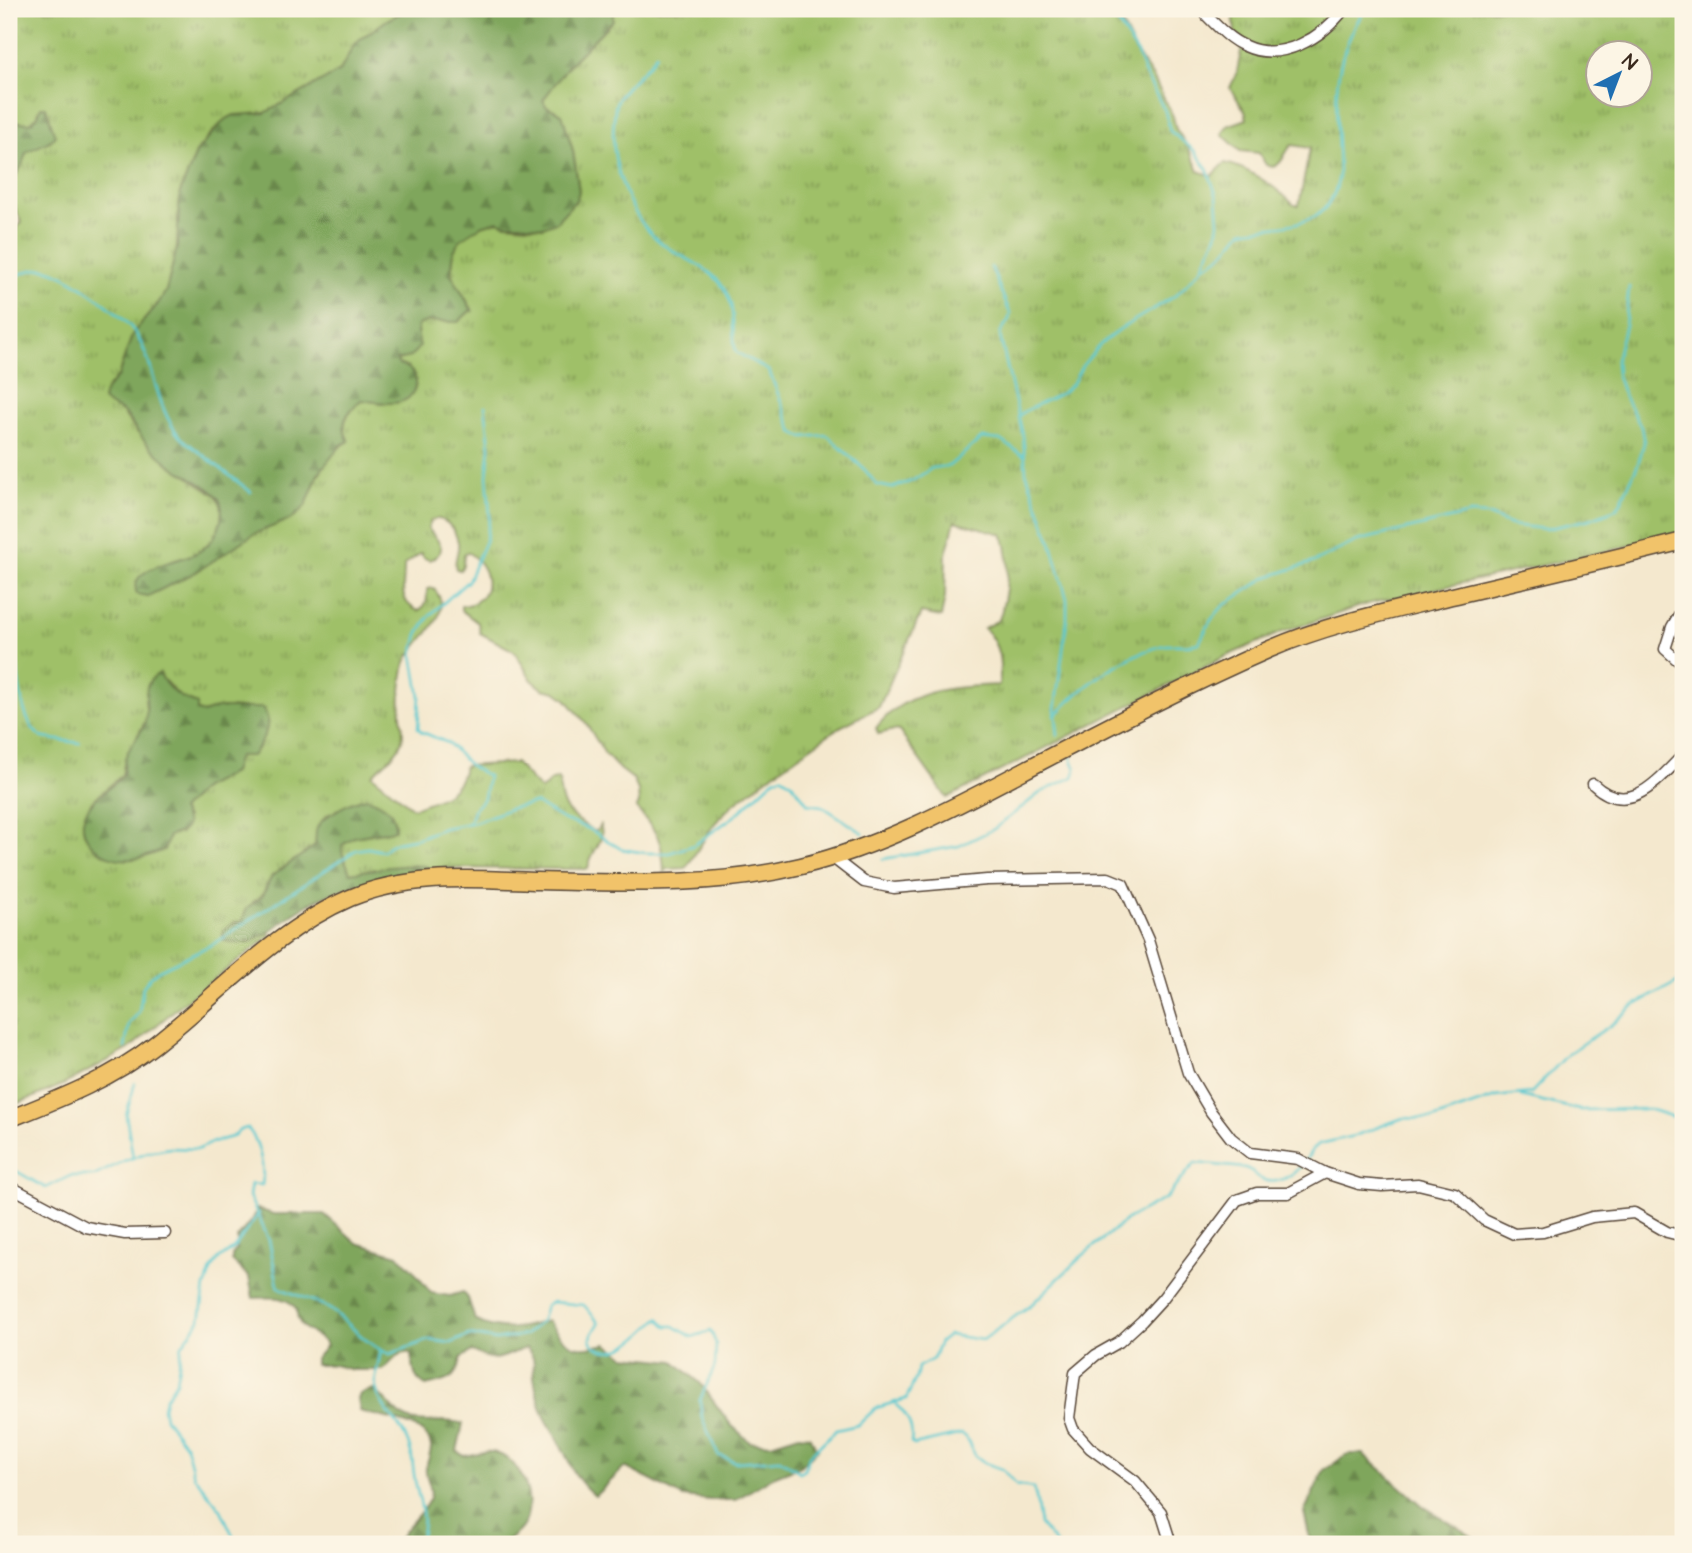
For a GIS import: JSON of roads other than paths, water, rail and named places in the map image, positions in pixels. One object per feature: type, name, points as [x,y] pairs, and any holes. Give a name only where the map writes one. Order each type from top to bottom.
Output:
[{"type":"main road","points":[[9,1119],[74,1092],[127,1065],[299,927],[348,899],[371,891],[391,885],[442,879],[698,881],[774,872],[833,858],[925,822],[1174,693],[1292,640],[1367,617],[1683,541]]},
{"type":"street","points":[[1207,16],[1225,34],[1246,47],[1269,51],[1305,44],[1327,28],[1344,9]]},
{"type":"street","points":[[1683,608],[1672,627],[1665,649],[1683,665]]},
{"type":"street","points":[[1593,784],[1600,791],[1618,799],[1634,797],[1683,755]]},
{"type":"street","points":[[833,858],[864,882],[894,888],[987,880],[1108,878],[1123,884],[1148,940],[1188,1073],[1211,1112],[1231,1138],[1250,1153],[1303,1161],[1325,1173],[1359,1184],[1418,1184],[1455,1193],[1484,1220],[1514,1234],[1543,1232],[1592,1217],[1634,1213],[1667,1232],[1683,1236]]},
{"type":"street","points":[[1171,1544],[1161,1513],[1135,1481],[1090,1448],[1073,1429],[1069,1418],[1075,1373],[1096,1355],[1119,1342],[1142,1321],[1163,1298],[1237,1200],[1257,1193],[1287,1192],[1325,1173]]},
{"type":"street","points":[[9,1186],[86,1227],[125,1234],[165,1233]]},
{"type":"waterway","points":[[1018,417],[1062,393],[1073,383],[1082,366],[1102,343],[1176,295],[1201,269],[1217,235],[1217,197],[1207,168],[1195,151],[1170,131],[1165,111],[1112,9]]},
{"type":"waterway","points":[[1203,266],[1221,256],[1242,231],[1304,221],[1327,206],[1339,175],[1339,70],[1344,51],[1365,9]]},
{"type":"waterway","points":[[656,54],[622,93],[616,104],[613,136],[618,171],[624,189],[631,206],[652,234],[664,245],[708,271],[722,285],[732,308],[736,352],[769,371],[793,432],[803,437],[827,435],[865,470],[877,485],[892,488],[912,481],[932,468],[949,466],[982,438],[1000,440],[1023,455]]},
{"type":"waterway","points":[[991,267],[1010,313],[1000,336],[1023,436],[1026,472],[1051,542],[1067,599],[1067,620],[1055,709],[1058,735]]},
{"type":"waterway","points":[[9,279],[36,269],[55,272],[80,286],[120,316],[136,334],[143,347],[165,413],[180,437],[251,492]]},
{"type":"waterway","points":[[1055,716],[1090,684],[1131,657],[1161,646],[1199,643],[1211,620],[1223,606],[1267,577],[1314,562],[1357,541],[1470,514],[1487,515],[1511,525],[1546,529],[1590,519],[1616,509],[1638,464],[1644,443],[1641,427],[1624,396],[1617,376],[1616,360],[1625,325],[1629,287]]},
{"type":"waterway","points":[[469,823],[473,810],[484,798],[488,776],[470,766],[448,743],[418,728],[420,696],[413,655],[418,634],[430,615],[468,581],[486,539],[490,515],[487,476],[490,447],[485,406]]},
{"type":"waterway","points":[[9,624],[23,703],[34,730],[44,738],[80,743]]},
{"type":"waterway","points":[[883,859],[959,846],[994,829],[1040,793],[1073,777],[1076,769],[1071,757]]},
{"type":"waterway","points":[[125,1048],[129,1024],[139,1012],[143,987],[150,977],[215,943],[356,850],[368,848],[383,851],[397,842],[536,803],[562,819],[589,829],[621,849],[669,853],[694,845],[736,815],[773,780],[781,776],[792,783],[808,804],[822,806],[863,833]]},
{"type":"waterway","points":[[1306,1160],[1319,1144],[1354,1136],[1403,1118],[1433,1119],[1496,1097],[1531,1093],[1569,1053],[1611,1025],[1633,1006],[1683,979]]},
{"type":"waterway","points":[[133,1158],[126,1115],[135,1083]]},
{"type":"waterway","points":[[1521,1096],[1580,1110],[1648,1109],[1683,1120]]},
{"type":"waterway","points":[[9,1167],[46,1188],[70,1176],[94,1176],[148,1152],[170,1148],[199,1149],[232,1137],[247,1128],[258,1147],[263,1172],[262,1185],[251,1184],[249,1196],[269,1240],[278,1286],[281,1288],[328,1308],[373,1345],[390,1354],[429,1340],[451,1343],[469,1335],[496,1340],[525,1335],[541,1322],[546,1305],[552,1302],[584,1305],[599,1323],[592,1336],[592,1343],[605,1350],[622,1348],[639,1337],[659,1318],[667,1326],[674,1326],[692,1337],[711,1331],[716,1344],[715,1366],[700,1400],[702,1418],[718,1455],[735,1462],[780,1459],[800,1472],[805,1469],[809,1456],[836,1430],[858,1425],[876,1408],[906,1399],[918,1367],[933,1359],[940,1342],[949,1335],[983,1340],[1032,1304],[1081,1257],[1127,1219],[1166,1198],[1195,1163],[1245,1168],[1265,1181],[1287,1177],[1302,1166]]},
{"type":"waterway","points":[[237,1544],[221,1510],[194,1476],[186,1446],[165,1418],[163,1408],[165,1399],[176,1382],[182,1345],[200,1320],[205,1287],[211,1270],[219,1259],[234,1248],[259,1213]]},
{"type":"waterway","points":[[381,1350],[376,1388],[384,1407],[404,1434],[411,1451],[423,1519],[418,1544]]},
{"type":"waterway","points":[[896,1405],[909,1422],[911,1442],[914,1445],[962,1434],[975,1455],[985,1463],[1002,1469],[1016,1485],[1033,1488],[1040,1525],[1056,1544]]}]
